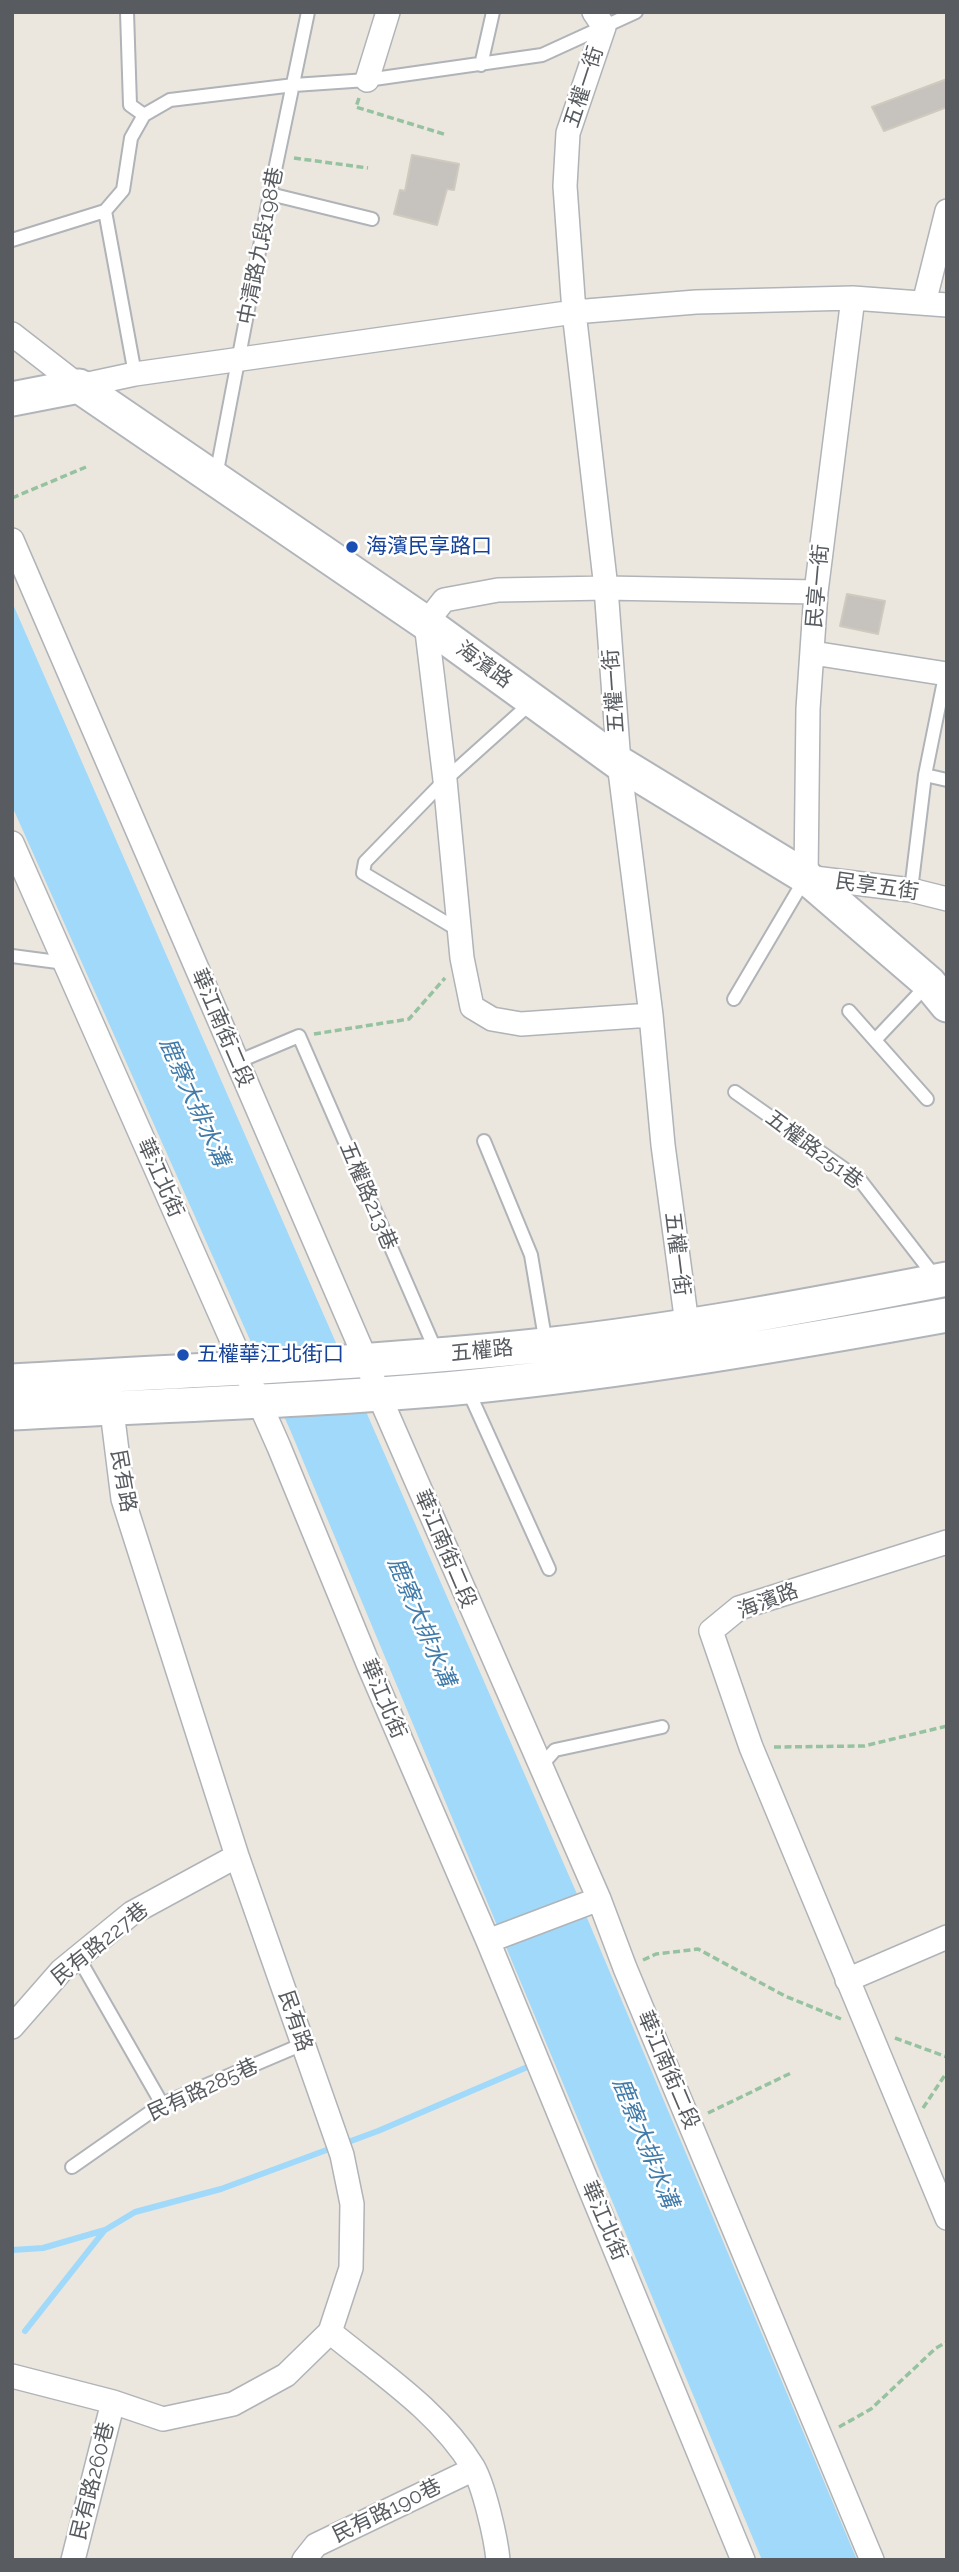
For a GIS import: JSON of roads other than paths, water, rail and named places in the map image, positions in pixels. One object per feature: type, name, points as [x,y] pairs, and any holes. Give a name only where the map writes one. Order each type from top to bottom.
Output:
[{"type":"street","points":[[367,80],[388,12]]},
{"type":"street","name":"五權一街","points":[[599,20],[568,133],[565,187],[574,313],[606,588],[619,763],[652,1016],[663,1145],[691,1359]]},
{"type":"street","points":[[12,399],[135,374],[574,313],[696,302],[853,298],[936,304],[947,211]]},
{"type":"street","name":"民享一街","points":[[806,877],[808,709],[816,592],[853,298]]},
{"type":"street","name":"海濱路","points":[[12,334],[79,386],[426,623],[619,763],[806,877],[938,994]]},
{"type":"street","name":"華江南街二段","points":[[12,540],[237,1062],[370,1394],[539,1768],[592,1902],[625,1968],[872,2560]]},
{"type":"street","points":[[652,1016],[521,1024],[492,1019],[472,1007],[462,958],[445,779],[426,623],[444,600],[498,590],[606,588],[816,592]]},
{"type":"street","points":[[813,653],[946,672]]},
{"type":"street","name":"華江北街","points":[[12,843],[251,1367],[279,1447],[369,1667],[492,1939],[743,2560]]},
{"type":"street","name":"民享五街","points":[[806,877],[911,890],[947,899]]},
{"type":"street","points":[[942,1280],[946,1321]]},
{"type":"street","name":"五權路","points":[[12,1381],[357,1361],[546,1345],[687,1327],[942,1280]]},
{"type":"street","name":"五權路","points":[[12,1413],[466,1387],[691,1359],[946,1321]]},
{"type":"street","name":"民有路","points":[[12,2376],[113,2402],[163,2419],[233,2404],[286,2375],[330,2332],[351,2268],[352,2204],[342,2155],[237,1856],[123,1499],[113,1408],[106,1375]]},
{"type":"street","name":"海濱路","points":[[947,1542],[739,1608],[711,1630],[751,1747],[947,2218]]},
{"type":"street","name":"民有路227巷","points":[[12,2026],[61,1971],[132,1913],[237,1856]]},
{"type":"street","points":[[492,1939],[592,1902]]},
{"type":"street","points":[[847,1980],[947,1937]]},
{"type":"street","points":[[330,2332],[430,2413],[474,2469],[495,2537],[498,2560]]},
{"type":"street","name":"民有路260巷","points":[[73,2560],[113,2402]]},
{"type":"street","name":"民有路190巷","points":[[304,2560],[316,2546],[474,2469]]},
{"type":"lane","points":[[127,12],[130,105],[144,115]]},
{"type":"lane","name":"中清路九段198巷","points":[[215,480],[307,12]]},
{"type":"lane","points":[[481,65],[493,12]]},
{"type":"lane","points":[[12,240],[105,211],[122,190],[131,138],[144,115],[170,100],[293,85],[367,80],[542,55],[599,20],[636,12]]},
{"type":"lane","points":[[270,194],[372,219]]},
{"type":"lane","points":[[105,211],[135,374]]},
{"type":"lane","points":[[911,890],[925,775],[946,672]]},
{"type":"lane","points":[[460,931],[363,873],[365,862],[445,779],[533,701]]},
{"type":"lane","points":[[925,775],[947,780]]},
{"type":"lane","points":[[734,999],[806,877]]},
{"type":"lane","points":[[12,956],[65,963]]},
{"type":"lane","points":[[876,1039],[938,994]]},
{"type":"lane","points":[[849,1011],[927,1099]]},
{"type":"lane","name":"五權路213巷","points":[[237,1062],[299,1036],[437,1355]]},
{"type":"lane","name":"五權路251巷","points":[[735,1092],[860,1181],[942,1280]]},
{"type":"lane","points":[[484,1141],[531,1255],[546,1345]]},
{"type":"lane","points":[[466,1387],[549,1569]]},
{"type":"lane","points":[[539,1768],[555,1750],[663,1727]]},
{"type":"lane","points":[[78,1957],[162,2104]]},
{"type":"lane","name":"民有路285巷","points":[[72,2167],[162,2104],[303,2044]]},
{"type":"water","name":"鹿寮大排水溝","points":[[12,602],[577,1894],[857,2560],[762,2560],[291,1432],[12,806]]},
{"type":"waterway","points":[[12,2250],[43,2248],[105,2230],[135,2212],[221,2189],[378,2131],[532,2065]]},
{"type":"waterway","points":[[25,2331],[104,2231]]},
{"type":"place","name":"海濱民享路口","points":[[352,547]]},
{"type":"place","name":"五權華江北街口","points":[[183,1355]]}]
